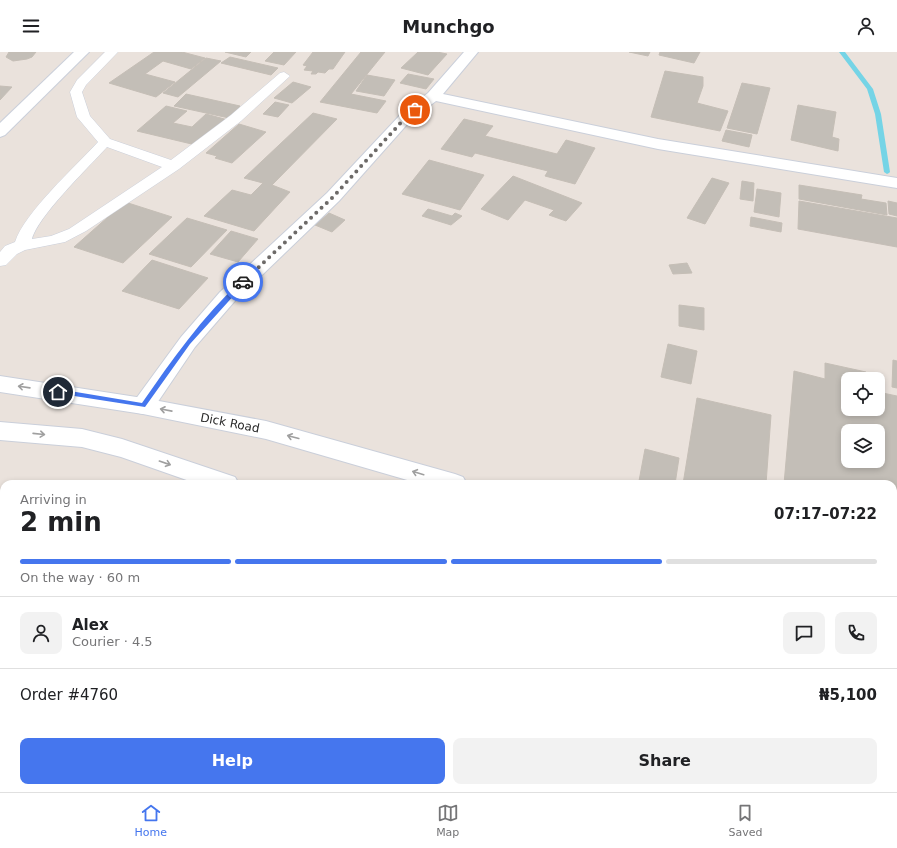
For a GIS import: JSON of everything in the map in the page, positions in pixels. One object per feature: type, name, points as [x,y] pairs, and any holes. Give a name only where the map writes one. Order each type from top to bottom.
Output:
[{"type":"street","points":[[0,132],[82,52]]},
{"type":"street","points":[[143,406],[188,342],[227,297],[333,197],[406,117],[432,96],[471,52]]},
{"type":"street","points":[[432,96],[658,144],[897,183]]},
{"type":"street","name":"Dick Road","points":[[0,384],[143,406],[266,430],[441,480]]},
{"type":"street","points":[[0,431],[82,438],[122,448],[215,480]]},
{"type":"lane","points":[[112,52],[81,83],[76,92],[84,117],[105,142],[174,166]]},
{"type":"lane","points":[[0,261],[11,250],[22,245],[41,244],[72,234],[174,166],[236,119],[284,76]]},
{"type":"lane","points":[[22,245],[26,232],[39,214],[105,142]]},
{"type":"building","points":[[9,52],[36,52],[32,57],[27,59],[13,61],[6,57]]},
{"type":"building","points":[[154,52],[182,52],[205,58],[191,69],[163,61],[145,74],[175,82],[156,97],[109,83]]},
{"type":"building","points":[[225,52],[251,52],[246,57]]},
{"type":"building","points":[[274,52],[296,52],[284,65],[265,61]]},
{"type":"building","points":[[313,52],[345,52],[333,69],[329,69],[325,73],[318,72],[316,74],[311,74],[313,71],[304,70],[307,66],[303,65]]},
{"type":"building","points":[[361,52],[385,52],[351,94],[386,101],[377,113],[320,102]]},
{"type":"building","points":[[418,52],[437,52],[447,54],[428,75],[401,68]]},
{"type":"building","points":[[629,52],[650,52],[648,56]]},
{"type":"building","points":[[660,52],[700,52],[694,63],[659,55]]},
{"type":"building","points":[[230,57],[278,68],[271,75],[221,63]]},
{"type":"building","points":[[206,58],[221,61],[178,97],[163,93]]},
{"type":"building","points":[[665,71],[703,77],[703,86],[697,103],[728,111],[720,131],[651,117]]},
{"type":"building","points":[[408,74],[434,79],[426,89],[400,83]]},
{"type":"building","points":[[367,75],[395,80],[384,96],[356,91]]},
{"type":"building","points":[[293,82],[311,87],[292,103],[274,98]]},
{"type":"building","points":[[742,83],[770,88],[757,134],[727,128]]},
{"type":"building","points":[[0,86],[12,87],[0,100]]},
{"type":"building","points":[[186,94],[240,106],[229,118],[174,106]]},
{"type":"building","points":[[275,102],[289,105],[278,117],[263,114]]},
{"type":"building","points":[[798,105],[836,112],[832,137],[839,139],[838,151],[791,140]]},
{"type":"building","points":[[166,106],[187,111],[173,123],[192,127],[206,114],[228,120],[200,146],[137,131]]},
{"type":"building","points":[[313,113],[337,119],[272,185],[290,192],[254,231],[204,216],[232,190],[251,195],[263,183],[244,178]]},
{"type":"building","points":[[464,119],[493,126],[485,136],[557,154],[566,140],[595,148],[575,184],[545,176],[548,171],[475,153],[472,157],[441,149]]},
{"type":"building","points":[[239,124],[266,132],[232,163],[215,158],[217,156],[206,153]]},
{"type":"building","points":[[726,130],[752,135],[749,147],[722,141]]},
{"type":"building","points":[[429,160],[484,175],[460,210],[402,194]]},
{"type":"building","points":[[513,176],[582,203],[566,221],[549,215],[554,210],[525,200],[508,220],[481,209]]},
{"type":"building","points":[[712,178],[729,183],[705,224],[687,218]]},
{"type":"building","points":[[742,181],[754,183],[753,201],[740,199]]},
{"type":"building","points":[[799,185],[862,195],[861,199],[886,203],[887,215],[799,199]]},
{"type":"building","points":[[757,189],[781,193],[779,217],[754,212]]},
{"type":"building","points":[[799,201],[897,218],[897,247],[798,229]]},
{"type":"building","points":[[888,201],[897,203],[897,216],[889,214]]},
{"type":"building","points":[[125,202],[172,217],[123,263],[74,247]]},
{"type":"building","points":[[428,209],[452,216],[455,213],[462,216],[451,225],[422,216]]},
{"type":"building","points":[[329,213],[345,220],[332,232],[315,225]]},
{"type":"building","points":[[751,217],[782,223],[781,232],[750,226]]},
{"type":"building","points":[[187,218],[227,230],[191,267],[149,254]]},
{"type":"building","points":[[231,231],[258,239],[238,262],[210,254]]},
{"type":"building","points":[[152,260],[208,278],[179,309],[122,291]]},
{"type":"building","points":[[687,263],[692,273],[673,274],[669,265]]},
{"type":"building","points":[[679,305],[704,308],[704,330],[679,326]]},
{"type":"building","points":[[668,344],[697,351],[691,384],[661,377]]},
{"type":"building","points":[[893,360],[897,361],[897,388],[892,387]]},
{"type":"building","points":[[825,363],[866,372],[841,372],[841,416],[885,416],[885,393],[897,396],[897,480],[784,480],[794,371],[825,379]]},
{"type":"building","points":[[697,398],[771,415],[766,480],[684,480]]},
{"type":"building","points":[[645,449],[679,458],[676,480],[639,480]]},
{"type":"waterway","points":[[842,52],[870,89],[878,114],[887,172]]},
{"type":"way so far","points":[[243,282],[333,197],[406,117],[415,110]]},
{"type":"route","points":[[58,392],[143,406],[151,392],[188,342],[227,297],[243,282]]}]
